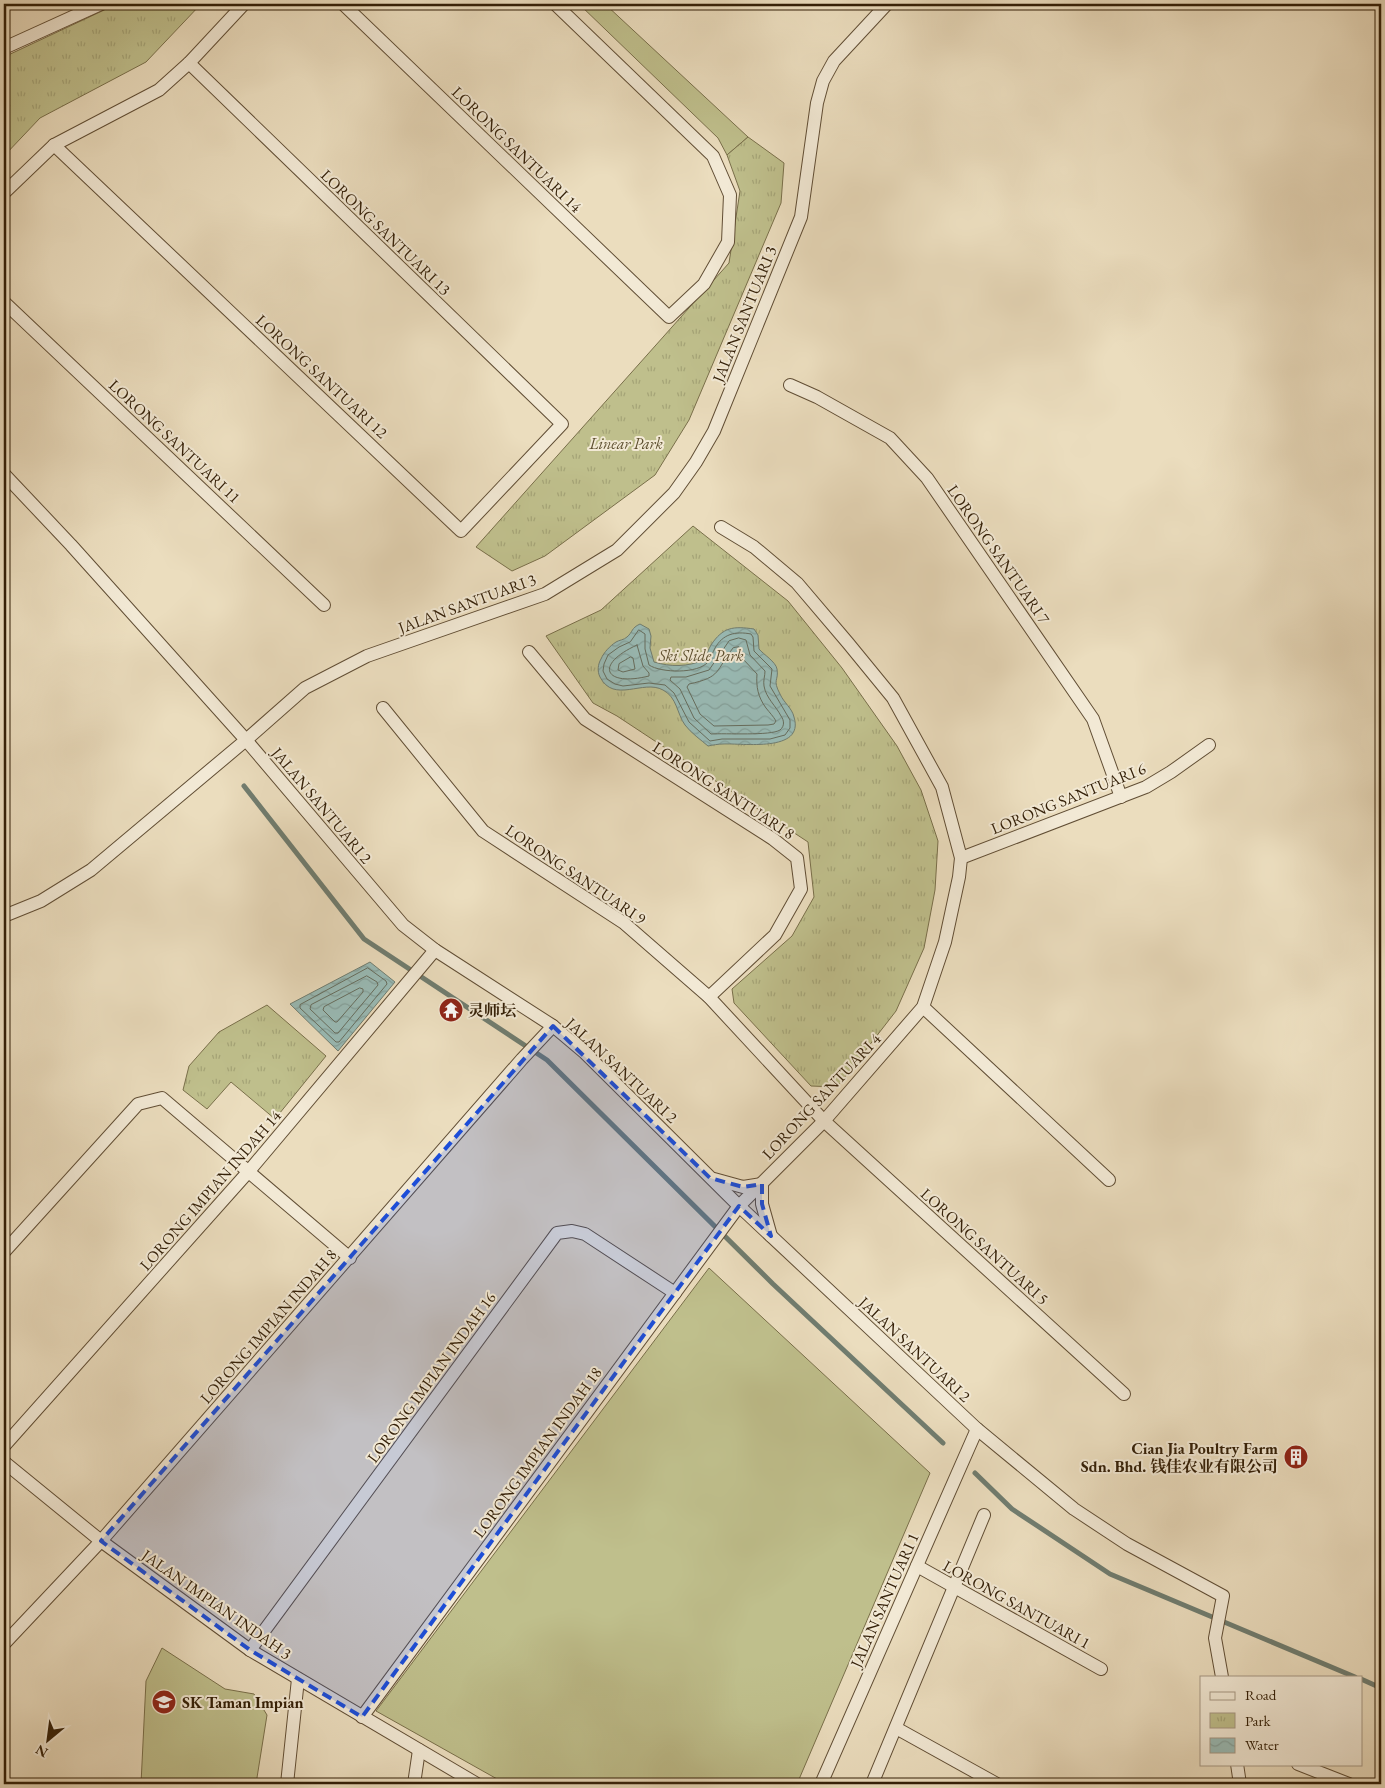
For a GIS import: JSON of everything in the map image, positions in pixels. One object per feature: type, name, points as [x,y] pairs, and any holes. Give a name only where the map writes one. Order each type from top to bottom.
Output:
[{"type":"street","points":[[4,48],[101,4]]},
{"type":"street","points":[[4,192],[54,145],[159,90],[189,63],[244,4]]},
{"type":"street","name":"LORONG SANTUARI 14","points":[[343,4],[669,317],[704,284],[728,242],[730,195],[714,156],[555,4]]},
{"type":"street","name":"JALAN SANTUARI 3","points":[[4,916],[40,901],[91,870],[305,688],[367,656],[545,594],[618,550],[674,493],[696,462],[714,431],[802,217],[817,103],[824,81],[834,61],[887,4]]},
{"type":"street","name":"LORONG SANTUARI 13","points":[[189,63],[562,424]]},
{"type":"street","name":"LORONG SANTUARI 12","points":[[54,145],[461,531],[562,424]]},
{"type":"street","name":"LORONG SANTUARI 11","points":[[4,302],[324,605]]},
{"type":"street","name":"LORONG SANTUARI 7","points":[[790,385],[817,397],[890,438],[927,478],[1092,719],[1121,797]]},
{"type":"street","name":"JALAN SANTUARI 2","points":[[4,474],[78,552],[246,740],[403,925],[435,950],[553,1026],[627,1093],[710,1178],[977,1429],[1074,1509],[1127,1544],[1223,1596],[1215,1638],[1222,1676]]},
{"type":"street","name":"LORONG SANTUARI 4","points":[[720,526],[754,546],[797,583],[893,698],[942,787],[961,858],[959,877],[945,942],[924,1007],[824,1121],[740,1206]]},
{"type":"street","name":"LORONG SANTUARI 8","points":[[529,652],[585,718],[773,839],[797,858],[801,889],[775,935],[710,996]]},
{"type":"street","name":"LORONG SANTUARI 9","points":[[383,708],[483,831],[624,924],[710,996],[824,1121]]},
{"type":"street","name":"LORONG SANTUARI 6","points":[[961,858],[1146,786],[1171,772],[1209,745]]},
{"type":"street","name":"LORONG IMPIAN INDAH 14","points":[[4,1446],[249,1171],[435,950]]},
{"type":"street","points":[[924,1007],[1109,1180]]},
{"type":"street","name":"LORONG IMPIAN INDAH 8","points":[[4,1644],[101,1541],[522,1059],[553,1026]]},
{"type":"street","points":[[4,1252],[138,1104],[162,1098],[350,1258]]},
{"type":"street","name":"LORONG SANTUARI 5","points":[[824,1121],[1124,1394]]},
{"type":"street","points":[[710,1178],[743,1187],[762,1184],[762,1204],[771,1236]]},
{"type":"street","name":"LORONG IMPIAN INDAH 18","points":[[362,1717],[740,1206]]},
{"type":"street","name":"LORONG IMPIAN INDAH 16","points":[[250,1650],[557,1233],[572,1231],[585,1234],[675,1293]]},
{"type":"street","name":"JALAN SANTUARI 1","points":[[821,1784],[977,1429]]},
{"type":"street","name":"JALAN IMPIAN INDAH 3","points":[[4,1462],[101,1541],[250,1650],[477,1784]]},
{"type":"street","points":[[872,1784],[984,1515]]},
{"type":"street","name":"LORONG SANTUARI 1","points":[[917,1566],[1101,1669]]},
{"type":"street","points":[[287,1784],[298,1679]]},
{"type":"street","points":[[896,1728],[997,1784]]},
{"type":"street","points":[[414,1784],[419,1750]]},
{"type":"street","points":[[1236,1766],[1240,1784]]},
{"type":"street","points":[[1303,1766],[1349,1784]]},
{"type":"highlighted area","points":[[553,1026],[710,1178],[743,1187],[762,1184],[762,1204],[771,1236],[739,1206],[362,1717],[250,1650],[101,1541]]},
{"type":"green space","points":[[117,4],[201,4],[146,62],[40,118],[4,156],[4,57]]},
{"type":"green space","points":[[579,4],[605,4],[748,137],[727,155],[718,138]]},
{"type":"green space","name":"Linear Park","points":[[748,137],[784,163],[781,203],[689,420],[655,475],[545,556],[512,571],[476,547],[729,263],[740,191],[727,155]]},
{"type":"green space","name":"Ski Slide Park","points":[[693,526],[788,601],[842,668],[897,746],[921,790],[938,841],[935,890],[924,948],[896,1011],[837,1087],[811,1086],[734,1003],[732,989],[792,936],[814,897],[808,842],[617,716],[593,703],[546,636],[601,610]]},
{"type":"green space","points":[[267,1005],[326,1056],[275,1119],[231,1082],[207,1109],[183,1090],[189,1066],[219,1032]]},
{"type":"green space","points":[[709,1268],[930,1473],[797,1784],[506,1784],[376,1711]]},
{"type":"green space","points":[[162,1648],[225,1689],[254,1694],[267,1715],[256,1784],[141,1784],[146,1681]]},
{"type":"water","points":[[640,624],[649,629],[651,636],[650,648],[654,662],[667,665],[685,665],[704,660],[715,639],[724,631],[734,628],[754,629],[758,635],[759,649],[776,666],[778,689],[793,714],[795,728],[790,736],[770,744],[721,744],[708,746],[685,725],[674,701],[663,690],[647,687],[621,690],[613,689],[606,685],[598,672],[602,656],[612,645],[626,638]]},
{"type":"water","points":[[370,962],[395,982],[338,1051],[290,1004]]},
{"type":"waterway","points":[[244,786],[364,939],[547,1060],[773,1284],[943,1443]]},
{"type":"waterway","points":[[975,1473],[1012,1509],[1110,1574],[1353,1676]]},
{"type":"waterway","points":[[1362,1679],[1381,1688]]},
{"type":"place","name":"灵师坛","points":[[451,1010]]},
{"type":"place","name":"Cian Jia Poultry Farm Sdn. Bhd. 钱佳农业有限公司","points":[[1296,1457]]},
{"type":"place","name":"SK Taman Impian","points":[[164,1702]]}]
